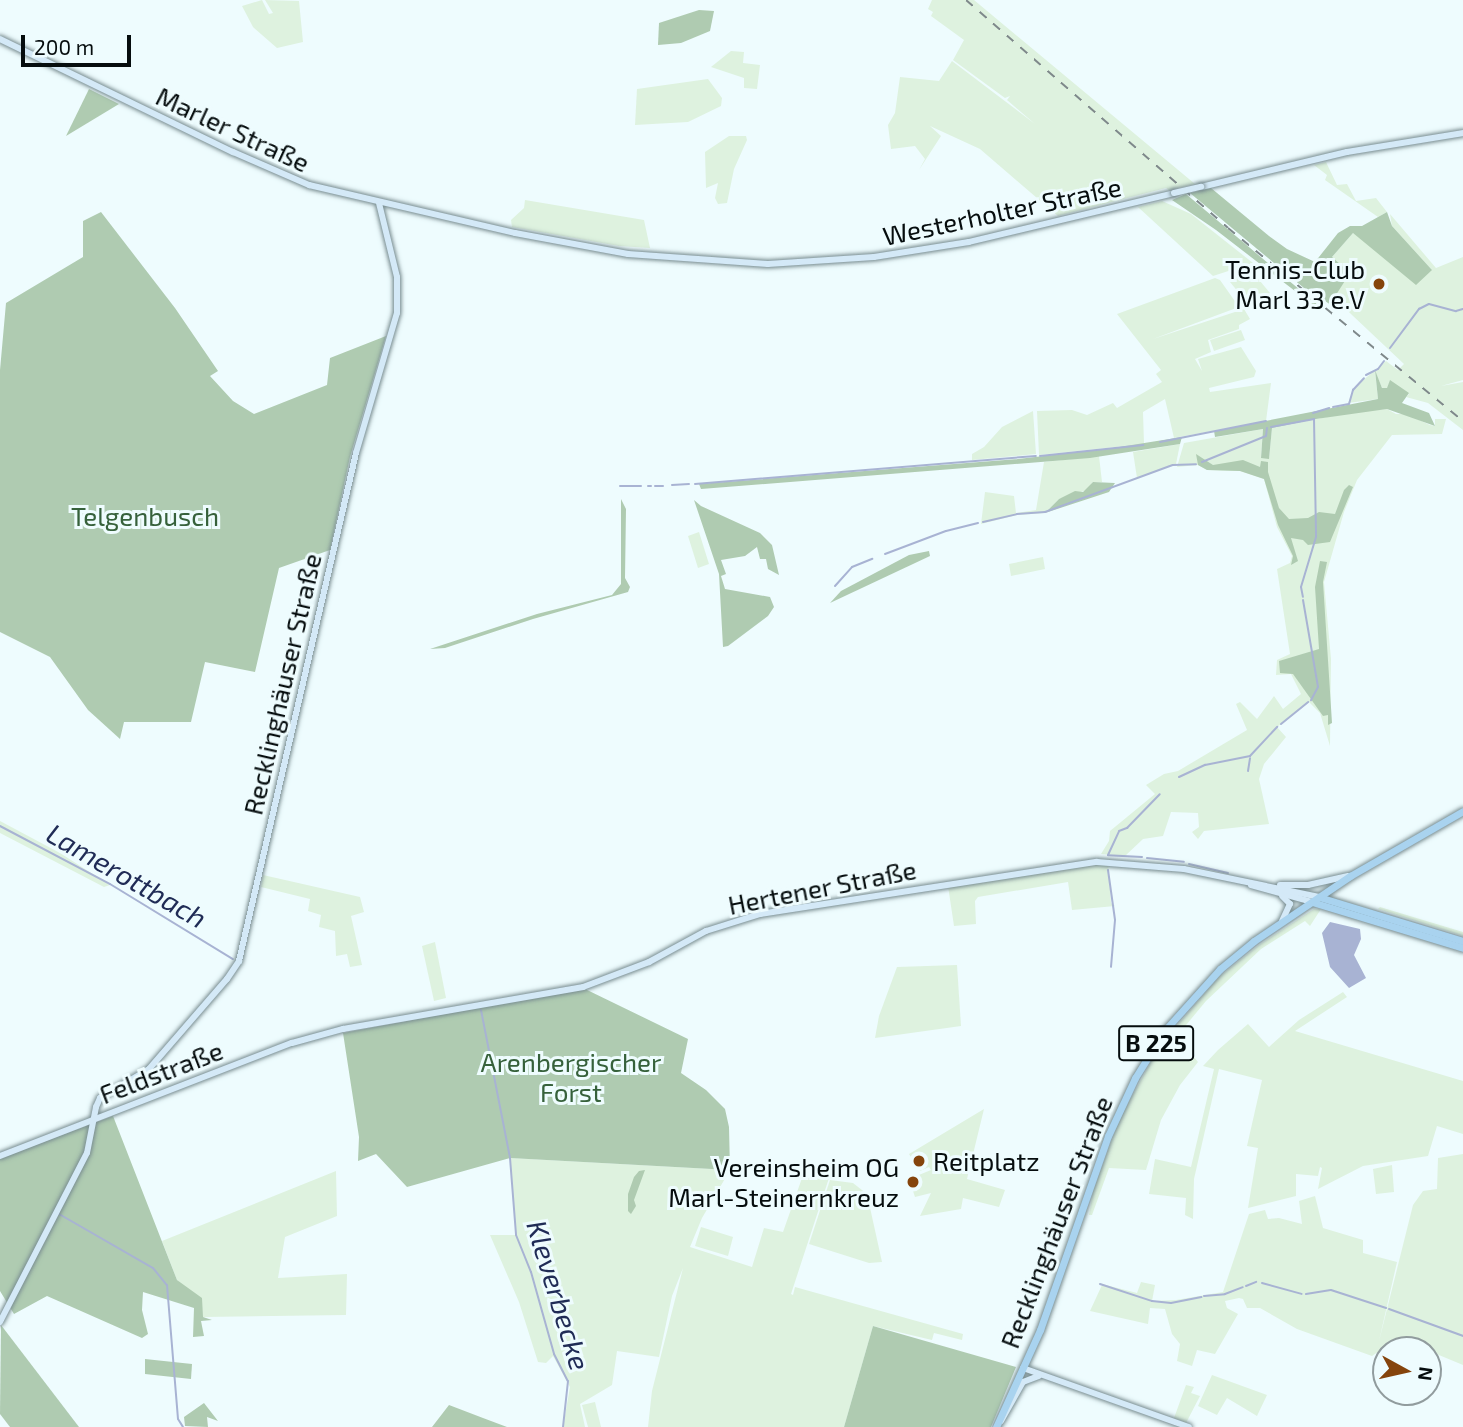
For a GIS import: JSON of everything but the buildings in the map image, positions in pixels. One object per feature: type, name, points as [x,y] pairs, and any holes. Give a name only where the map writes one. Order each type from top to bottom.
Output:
[{"type":"main road","name":"Marler Straße","points":[[0,39],[278,174],[334,193],[379,204]]},
{"type":"main road","name":"Westerholter Straße","points":[[379,204],[582,248],[692,261],[768,264],[840,260],[920,251],[1348,152],[1463,132]]},
{"type":"main road","name":"Recklinghäuser Straße","points":[[0,1322],[79,1169],[89,1146],[100,1098],[149,1069],[227,979],[239,961],[351,472],[395,319],[397,277],[379,204]]},
{"type":"main road","name":"Recklinghäuser Straße","points":[[996,1426],[1048,1312],[1108,1136],[1149,1054],[1191,999],[1220,969],[1282,921],[1350,876],[1463,811]]},
{"type":"main road","name":"Hertener Straße","points":[[338,1030],[583,987],[649,962],[724,925],[760,914],[1097,862],[1162,866],[1270,885],[1315,899]]},
{"type":"main road","points":[[1270,885],[1298,886],[1350,876]]},
{"type":"main road","name":"Hertener Straße","points":[[1242,881],[1281,894],[1315,899]]},
{"type":"main road","points":[[1341,882],[1336,894],[1346,905]]},
{"type":"main road","points":[[1281,894],[1290,904],[1282,921]]},
{"type":"main road","points":[[1315,899],[1346,905],[1463,941]]},
{"type":"main road","points":[[1315,899],[1463,948]]},
{"type":"main road","name":"Feldstraße","points":[[0,1156],[272,1050],[338,1030]]},
{"type":"main road","points":[[1023,1368],[1189,1427]]},
{"type":"main road","name":"B 225","points":[[996,1426],[1023,1382],[1045,1376]]},
{"type":"green space","points":[[262,0],[269,14],[273,13],[265,0],[299,1],[303,42],[277,48],[253,27],[242,6]]},
{"type":"green space","points":[[932,0],[974,0],[1195,184],[1169,190],[1166,188],[1058,216],[980,149],[930,126],[941,136],[919,170],[925,159],[915,146],[891,149],[888,125],[895,113],[900,77],[939,81],[952,61],[1035,124],[1007,100],[1010,96],[1005,98],[953,60],[964,40],[931,16],[933,12],[928,9]]},
{"type":"green space","points":[[699,10],[714,11],[710,31],[681,43],[658,45],[659,23]]},
{"type":"green space","points":[[731,51],[744,52],[743,63],[760,65],[757,89],[744,88],[744,78],[711,67]]},
{"type":"green space","points":[[708,79],[722,98],[721,106],[688,122],[635,125],[637,89]]},
{"type":"green space","points":[[89,89],[119,104],[66,136]]},
{"type":"green space","points":[[729,136],[746,136],[747,140],[734,169],[727,203],[718,204],[715,198],[718,183],[706,188],[705,152]]},
{"type":"green space","points":[[1326,162],[1337,185],[1347,184],[1356,201],[1376,198],[1387,212],[1378,217],[1325,180],[1327,175],[1314,165]]},
{"type":"green space","points":[[1211,188],[1287,249],[1315,262],[1338,233],[1350,226],[1362,226],[1387,212],[1392,226],[1432,270],[1416,285],[1353,233],[1332,257],[1350,273],[1334,298],[1341,305],[1334,307],[1325,301],[1322,303],[1190,193]]},
{"type":"green space","points":[[1186,194],[1319,306],[1317,308],[1216,230],[1172,200]]},
{"type":"green space","points":[[525,200],[644,220],[650,248],[619,246],[512,227],[511,220],[524,208]]},
{"type":"green space","points":[[1162,201],[1191,214],[1253,263],[1213,276],[1138,207]]},
{"type":"green space","name":"Telgenbusch","points":[[101,212],[175,308],[218,371],[210,376],[233,401],[254,414],[327,385],[330,358],[386,336],[350,457],[330,550],[279,568],[255,672],[205,662],[191,722],[124,722],[120,739],[88,710],[50,657],[0,632],[0,370],[6,303],[83,257],[83,221]]},
{"type":"green space","points":[[1390,214],[1436,268],[1463,257],[1463,380],[1441,386],[1463,382],[1463,430],[1428,403],[1406,397],[1409,394],[1390,381],[1387,389],[1382,388],[1375,371],[1378,399],[1348,403],[1355,387],[1386,361],[1398,370],[1404,364],[1334,298],[1332,257],[1353,233],[1432,270],[1392,226]]},
{"type":"green space","points":[[1250,269],[1270,293],[1254,307],[1248,304],[1230,282],[1233,276]]},
{"type":"green space","points":[[1215,278],[1220,280],[1239,307],[1153,339],[1244,309],[1250,319],[1239,325],[1239,329],[1208,340],[1211,352],[1195,359],[1202,371],[1198,359],[1241,347],[1256,371],[1254,377],[1209,388],[1210,392],[1271,383],[1266,421],[1174,438],[1165,399],[1143,412],[1144,444],[1039,455],[1037,411],[1072,410],[1087,415],[1113,403],[1117,408],[1162,382],[1156,374],[1161,370],[1117,314]]},
{"type":"green space","points":[[1241,330],[1245,340],[1214,351],[1210,340]]},
{"type":"green space","points":[[1375,370],[1382,388],[1387,388],[1390,380],[1409,393],[1402,403],[1429,413],[1435,426],[1387,409],[1316,419],[1272,428],[1269,459],[1261,458],[1263,429],[1215,437],[1214,431],[1378,399]]},
{"type":"green space","points":[[1387,409],[1435,426],[1435,419],[1446,419],[1442,434],[1392,435],[1357,480],[1344,512],[1324,582],[1331,659],[1330,746],[1320,713],[1309,702],[1277,727],[1286,737],[1264,764],[1259,779],[1269,824],[1204,831],[1198,839],[1192,832],[1199,827],[1198,813],[1171,812],[1163,836],[1143,839],[1125,856],[1101,854],[1109,841],[1110,831],[1155,794],[1146,785],[1164,774],[1178,771],[1247,730],[1236,704],[1240,702],[1257,719],[1274,696],[1283,709],[1301,694],[1291,674],[1276,675],[1277,660],[1290,654],[1277,569],[1290,563],[1292,556],[1277,527],[1264,479],[1240,471],[1207,470],[1198,465],[1177,467],[1184,443],[1263,429],[1261,458],[1269,458],[1272,428],[1352,412]]},
{"type":"green space","points":[[1033,411],[1036,454],[972,460],[972,454],[984,447],[1002,427]]},
{"type":"green space","points":[[1182,437],[1180,444],[1090,458],[701,489],[699,484],[1018,459]]},
{"type":"green space","points":[[1180,444],[1176,464],[1137,478],[1133,452]]},
{"type":"green space","points":[[1196,454],[1213,465],[1243,460],[1260,467],[1261,461],[1268,462],[1268,472],[1279,508],[1289,519],[1308,518],[1319,512],[1335,514],[1344,490],[1349,485],[1353,487],[1330,542],[1308,545],[1303,540],[1291,538],[1298,561],[1291,565],[1293,556],[1278,525],[1264,479],[1240,471],[1207,470],[1198,465]]},
{"type":"green space","points":[[1099,456],[1102,482],[1093,482],[1087,490],[1059,499],[1045,513],[1017,515],[981,524],[985,492],[1014,496],[1016,513],[1036,510],[1044,462]]},
{"type":"green space","points":[[1093,482],[1115,483],[1109,492],[1045,513],[1059,499],[1075,491],[1083,492]]},
{"type":"green space","points":[[621,499],[626,509],[625,578],[630,587],[628,592],[445,648],[430,649],[537,614],[612,595],[621,584]]},
{"type":"green space","points":[[694,500],[701,506],[760,533],[772,545],[779,575],[768,569],[766,559],[760,559],[757,547],[745,556],[721,560],[726,574],[721,576],[725,589],[770,597],[774,607],[768,616],[728,646],[723,647],[719,574]]},
{"type":"green space","points":[[699,532],[709,564],[698,568],[688,536]]},
{"type":"green space","points":[[929,551],[930,556],[830,603],[841,591],[909,555]]},
{"type":"green space","points":[[1043,557],[1045,569],[1011,576],[1009,564]]},
{"type":"green space","points":[[1320,561],[1327,562],[1323,582],[1332,723],[1328,725],[1328,715],[1323,716],[1293,674],[1280,673],[1279,661],[1319,649],[1315,587]]},
{"type":"green space","points":[[0,821],[60,853],[110,885],[104,887],[0,833]]},
{"type":"green space","points":[[1108,862],[1111,903],[1115,906],[1072,910],[1068,882],[978,897],[975,901],[976,924],[954,926],[948,886]]},
{"type":"green space","points":[[263,875],[360,897],[364,912],[351,916],[362,965],[350,967],[347,954],[336,956],[335,931],[319,927],[321,915],[308,911],[310,899],[261,887]]},
{"type":"green space","points":[[1380,907],[1463,932],[1463,936],[1378,909]]},
{"type":"green space","points":[[1314,909],[1321,909],[1310,926],[1305,921],[1261,949],[1206,1001],[1177,1036],[1198,1062],[1180,1085],[1161,1120],[1146,1170],[1109,1168],[1092,1215],[1089,1215],[1093,1191],[1120,1118],[1153,1058],[1173,1030],[1219,977],[1259,945]]},
{"type":"green space","points":[[435,942],[446,998],[434,1001],[422,946]]},
{"type":"green space","points":[[957,965],[961,1026],[875,1038],[879,1016],[897,967]]},
{"type":"green space","name":"Arenbergischer Forst","points":[[583,988],[688,1039],[681,1073],[706,1090],[725,1109],[729,1127],[730,1170],[510,1158],[407,1187],[376,1154],[358,1161],[359,1137],[343,1033]]},
{"type":"green space","points":[[1343,992],[1347,997],[1295,1031],[1463,1081],[1463,1134],[1437,1126],[1428,1156],[1363,1166],[1318,1189],[1322,1168],[1320,1167],[1318,1176],[1296,1174],[1296,1196],[1248,1208],[1258,1148],[1247,1146],[1262,1080],[1219,1069],[1194,1179],[1193,1219],[1185,1215],[1186,1198],[1149,1194],[1155,1159],[1191,1167],[1214,1069],[1203,1066],[1218,1050],[1248,1024],[1269,1047],[1299,1020]]},
{"type":"green space","points":[[984,1109],[967,1179],[1005,1190],[999,1207],[963,1198],[961,1209],[920,1216],[931,1193],[915,1197],[909,1179],[931,1170],[929,1167],[920,1171],[909,1154]]},
{"type":"green space","points":[[113,1116],[177,1280],[202,1298],[203,1317],[212,1320],[201,1321],[204,1336],[193,1337],[194,1308],[143,1292],[142,1310],[148,1334],[142,1338],[47,1296],[14,1314],[0,1291],[0,1158]]},
{"type":"green space","points":[[1463,1154],[1463,1365],[1442,1356],[1442,1336],[1380,1336],[1413,1205],[1423,1191],[1437,1189],[1438,1158]]},
{"type":"green space","points":[[510,1158],[730,1170],[702,1218],[690,1247],[752,1267],[764,1228],[783,1232],[802,1178],[829,1178],[791,1294],[793,1295],[795,1287],[963,1334],[962,1340],[934,1333],[932,1340],[873,1326],[844,1427],[648,1427],[652,1391],[683,1268],[672,1296],[659,1357],[617,1351],[612,1385],[580,1404],[585,1427],[563,1427],[570,1387],[553,1356],[546,1363],[538,1362],[519,1302],[490,1235],[516,1235]]},
{"type":"green space","points":[[1392,1165],[1394,1192],[1376,1194],[1373,1169]]},
{"type":"green space","points":[[645,1170],[634,1200],[636,1206],[631,1214],[628,1211],[628,1194],[634,1177],[639,1171]]},
{"type":"green space","points":[[336,1171],[337,1216],[285,1237],[278,1278],[347,1274],[346,1315],[203,1317],[187,1289],[177,1280],[162,1241]]},
{"type":"green space","points":[[830,1180],[853,1183],[867,1194],[882,1262],[869,1263],[809,1244]]},
{"type":"green space","points":[[1315,1196],[1323,1228],[1363,1240],[1363,1253],[1397,1262],[1380,1336],[1372,1336],[1372,1356],[1297,1329],[1260,1308],[1247,1308],[1243,1299],[1239,1298],[1225,1301],[1227,1308],[1238,1314],[1215,1354],[1197,1350],[1192,1366],[1177,1361],[1180,1344],[1172,1334],[1165,1309],[1150,1308],[1148,1324],[1090,1311],[1102,1285],[1098,1283],[1137,1293],[1141,1282],[1155,1285],[1152,1301],[1223,1292],[1249,1214],[1265,1210],[1268,1219],[1279,1218],[1302,1224],[1299,1201]]},
{"type":"green space","points":[[701,1227],[733,1237],[728,1256],[695,1246]]},
{"type":"green space","points":[[1,1325],[79,1427],[10,1427],[0,1414]]},
{"type":"green space","points":[[873,1326],[1016,1367],[991,1427],[844,1427]]},
{"type":"green space","points":[[145,1359],[192,1364],[191,1379],[145,1374]]},
{"type":"green space","points":[[1212,1375],[1267,1395],[1257,1416],[1227,1398],[1217,1415],[1198,1406]]},
{"type":"green space","points":[[1186,1385],[1194,1387],[1191,1393],[1200,1396],[1186,1423],[1174,1418]]},
{"type":"green space","points":[[595,1402],[601,1427],[588,1427],[582,1405]]},
{"type":"green space","points":[[204,1403],[218,1421],[207,1417],[208,1427],[185,1426],[184,1417]]},
{"type":"green space","points":[[449,1405],[483,1418],[507,1427],[432,1427]]},
{"type":"water","points":[[1330,922],[1360,929],[1361,939],[1354,955],[1366,978],[1349,988],[1330,967],[1322,933]]},
{"type":"waterway","points":[[1390,348],[1419,309],[1429,304],[1456,311],[1463,309]]},
{"type":"waterway","points":[[1366,375],[1378,369],[1384,361]]},
{"type":"waterway","points":[[1333,407],[1349,404],[1353,390],[1364,378]]},
{"type":"waterway","points":[[1313,413],[1329,408]]},
{"type":"waterway","points":[[1271,427],[1314,419],[1316,537],[1301,587],[1303,597]]},
{"type":"waterway","points":[[1160,442],[1266,421]]},
{"type":"waterway","points":[[1202,462],[1266,436],[1267,428]]},
{"type":"waterway","points":[[1040,456],[1143,445]]},
{"type":"waterway","points":[[695,484],[1036,456]]},
{"type":"waterway","points":[[983,522],[1017,514],[1045,512],[1173,465],[1196,464]]},
{"type":"waterway","points":[[672,485],[689,484]]},
{"type":"waterway","points":[[620,486],[641,486]]},
{"type":"waterway","points":[[655,486],[663,486]]},
{"type":"waterway","points":[[885,554],[946,531],[978,523]]},
{"type":"waterway","points":[[835,586],[852,567],[872,559]]},
{"type":"waterway","points":[[1303,600],[1318,687],[1311,700]]},
{"type":"waterway","points":[[1281,724],[1308,702]]},
{"type":"waterway","points":[[1179,777],[1205,765],[1250,756],[1277,727]]},
{"type":"waterway","points":[[1248,771],[1250,758]]},
{"type":"waterway","points":[[1142,857],[1108,855],[1119,831],[1127,828],[1160,794]]},
{"type":"waterway","name":"Lamerottbach","points":[[0,826],[110,884],[233,959]]},
{"type":"waterway","points":[[1147,858],[1184,862]]},
{"type":"waterway","points":[[1189,864],[1228,873]]},
{"type":"waterway","points":[[1108,870],[1115,920],[1111,967]]},
{"type":"waterway","name":"Kleverbecke","points":[[481,1010],[510,1158],[516,1235],[531,1272],[554,1354],[568,1381],[563,1427]]},
{"type":"waterway","points":[[59,1214],[153,1268],[167,1285],[178,1419],[183,1427]]},
{"type":"waterway","points":[[1246,1286],[1256,1282]]},
{"type":"waterway","points":[[1262,1283],[1302,1294]]},
{"type":"waterway","points":[[1100,1284],[1152,1301],[1171,1303],[1201,1297]]},
{"type":"waterway","points":[[1204,1296],[1225,1294],[1243,1287]]},
{"type":"waterway","points":[[1306,1294],[1331,1290],[1386,1308]]},
{"type":"waterway","points":[[1389,1309],[1463,1336]]},
{"type":"railway","points":[[966,0],[1228,228],[1463,421]]},
{"type":"place","name":"Tennis-Club Marl 33 e.V","points":[[1379,284]]},
{"type":"place","name":"Reitplatz","points":[[919,1161]]},
{"type":"place","name":"Vereinsheim OG Marl-Steinernkreuz","points":[[913,1182]]}]
